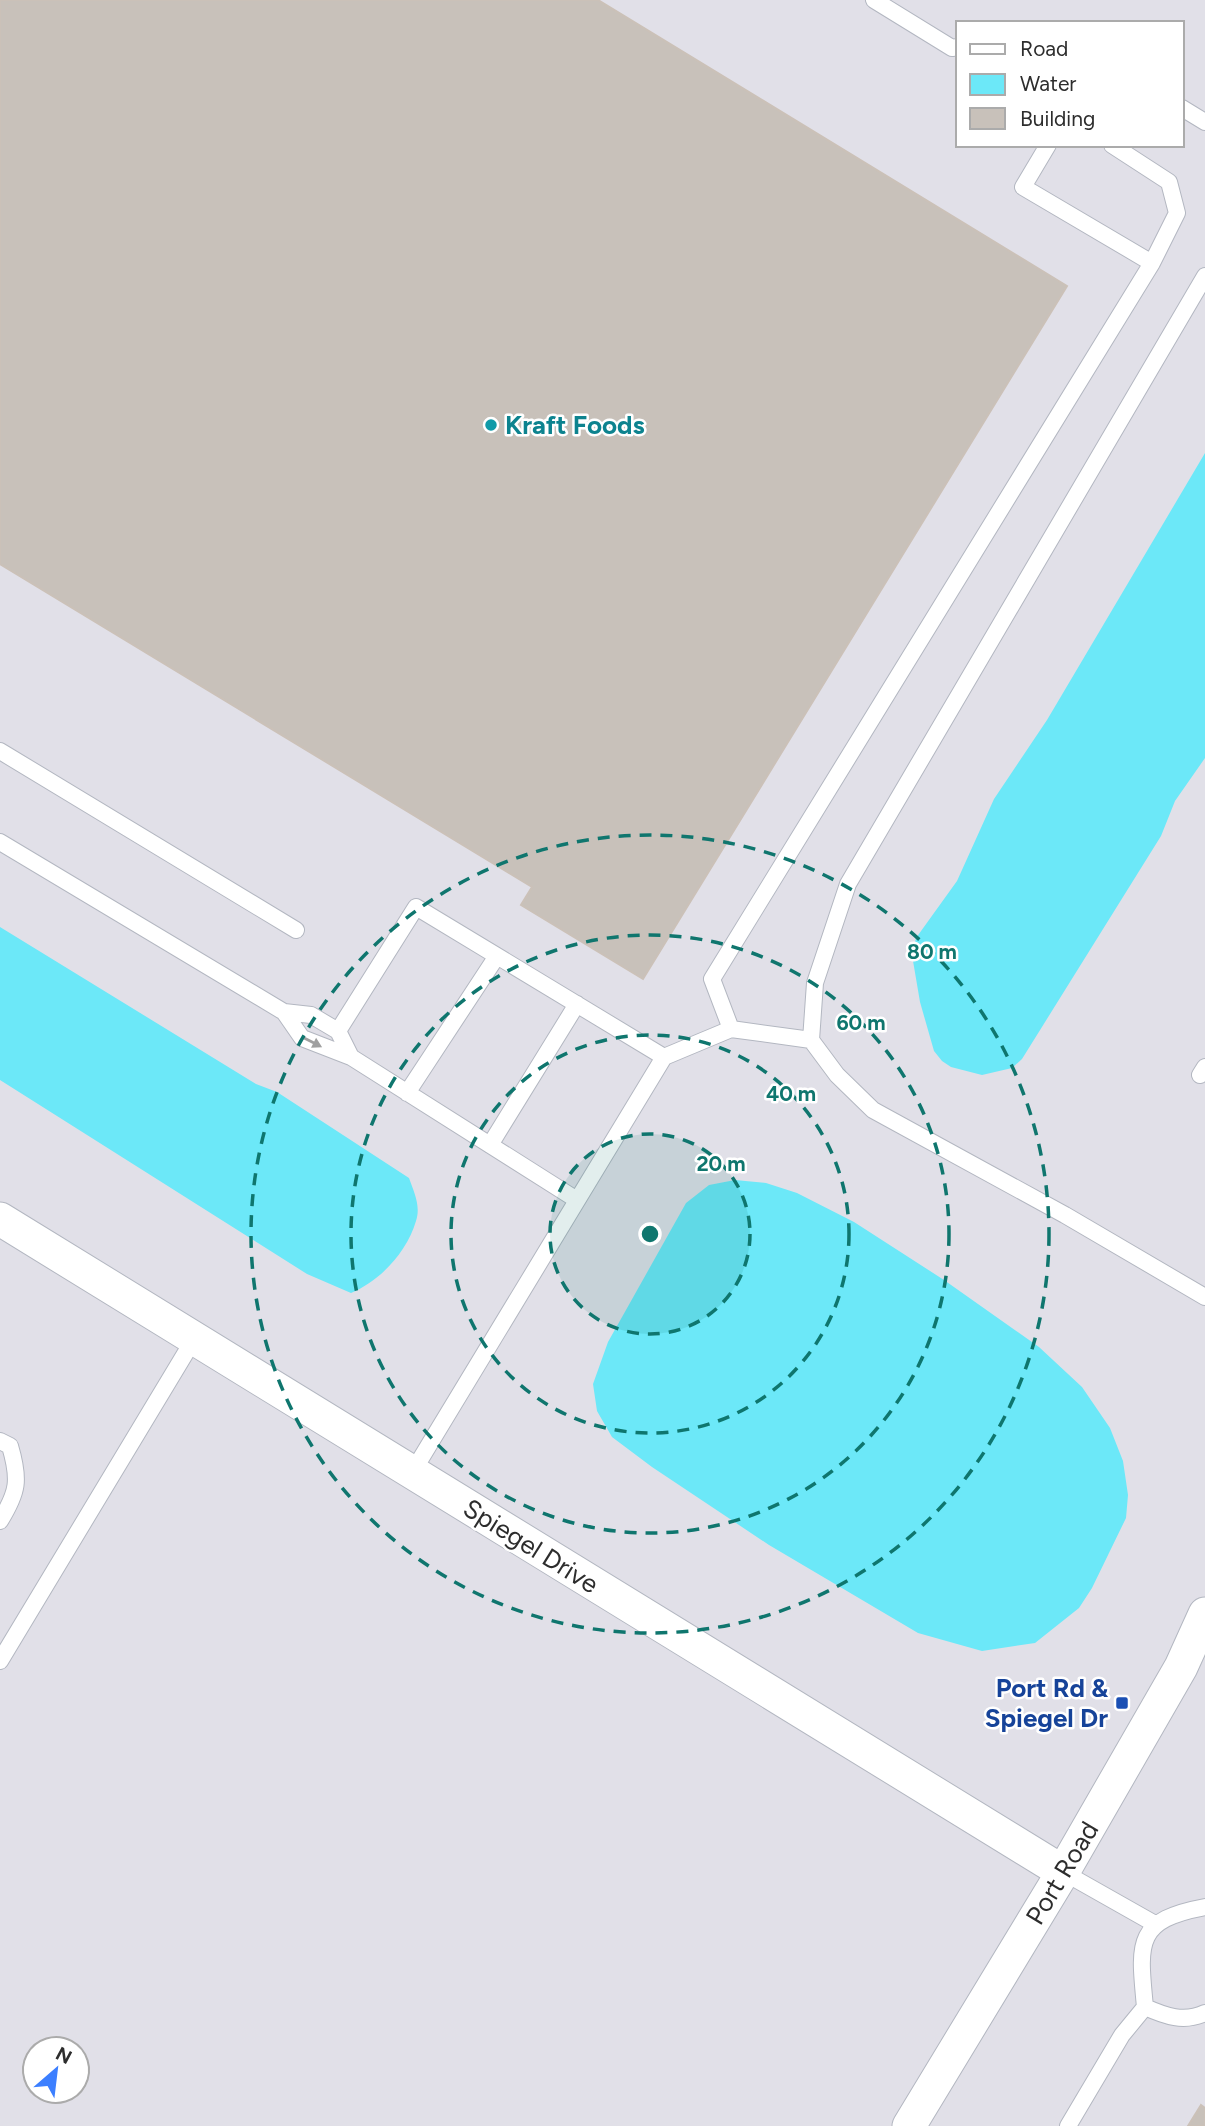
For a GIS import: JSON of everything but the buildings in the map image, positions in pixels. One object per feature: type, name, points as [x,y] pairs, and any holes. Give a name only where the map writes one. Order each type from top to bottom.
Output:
[{"type":"street","name":"Spiegel Drive","points":[[0,1219],[1063,1872]]},
{"type":"street","name":"Port Road","points":[[909,2126],[1063,1872],[1181,1667],[1205,1614]]},
{"type":"lane","points":[[874,0],[952,48],[956,47]]},
{"type":"lane","points":[[1184,109],[1205,122]]},
{"type":"lane","points":[[1047,147],[1023,187],[1152,263]]},
{"type":"lane","points":[[731,1029],[712,979],[1152,263],[1177,213],[1169,181],[1115,147]]},
{"type":"lane","points":[[1205,276],[848,884],[815,982],[811,1040],[837,1074],[873,1110],[1065,1215],[1205,1297]]},
{"type":"lane","points":[[0,751],[296,930]]},
{"type":"lane","points":[[0,842],[284,1012],[310,1015],[338,1031],[351,1057]]},
{"type":"lane","points":[[338,1031],[416,907],[664,1057]]},
{"type":"lane","points":[[407,1093],[497,956]]},
{"type":"lane","points":[[490,1145],[577,1004]]},
{"type":"lane","points":[[284,1012],[302,1038],[351,1057],[577,1200]]},
{"type":"lane","points":[[412,1473],[664,1057],[731,1029],[811,1040]]},
{"type":"lane","points":[[0,1661],[194,1339]]},
{"type":"lane","points":[[0,1441],[10,1446],[16,1469],[16,1495],[0,1521]]},
{"type":"lane","points":[[1063,1872],[1155,1924]]},
{"type":"lane","points":[[1068,2126],[1122,2035],[1145,2007],[1141,1963],[1146,1936],[1155,1924],[1167,1916],[1205,1907]]},
{"type":"lane","points":[[1145,2007],[1168,2017],[1187,2018],[1205,2013]]},
{"type":"shaded area","points":[[0,0],[1205,0],[1205,2126],[0,2126]]},
{"type":"water","points":[[1205,453],[1205,758],[1175,801],[1161,836],[1022,1059],[1012,1068],[982,1075],[951,1067],[934,1051],[920,1002],[912,955],[916,938],[957,881],[994,799],[1047,720]]},
{"type":"water","points":[[0,927],[256,1084],[277,1092],[409,1178],[416,1199],[417,1215],[412,1233],[391,1264],[372,1281],[351,1293],[307,1274],[0,1080]]},
{"type":"water","points":[[735,1180],[766,1183],[797,1193],[854,1222],[944,1280],[1039,1347],[1082,1387],[1110,1428],[1123,1461],[1128,1495],[1126,1518],[1092,1588],[1079,1608],[1035,1643],[982,1651],[918,1633],[769,1545],[612,1437],[597,1411],[593,1384],[608,1342],[686,1203],[709,1185]]},
{"type":"place","name":"Kraft Foods","points":[[491,425]]},
{"type":"place","name":"Port Rd & Spiegel Dr","points":[[1122,1703]]}]
